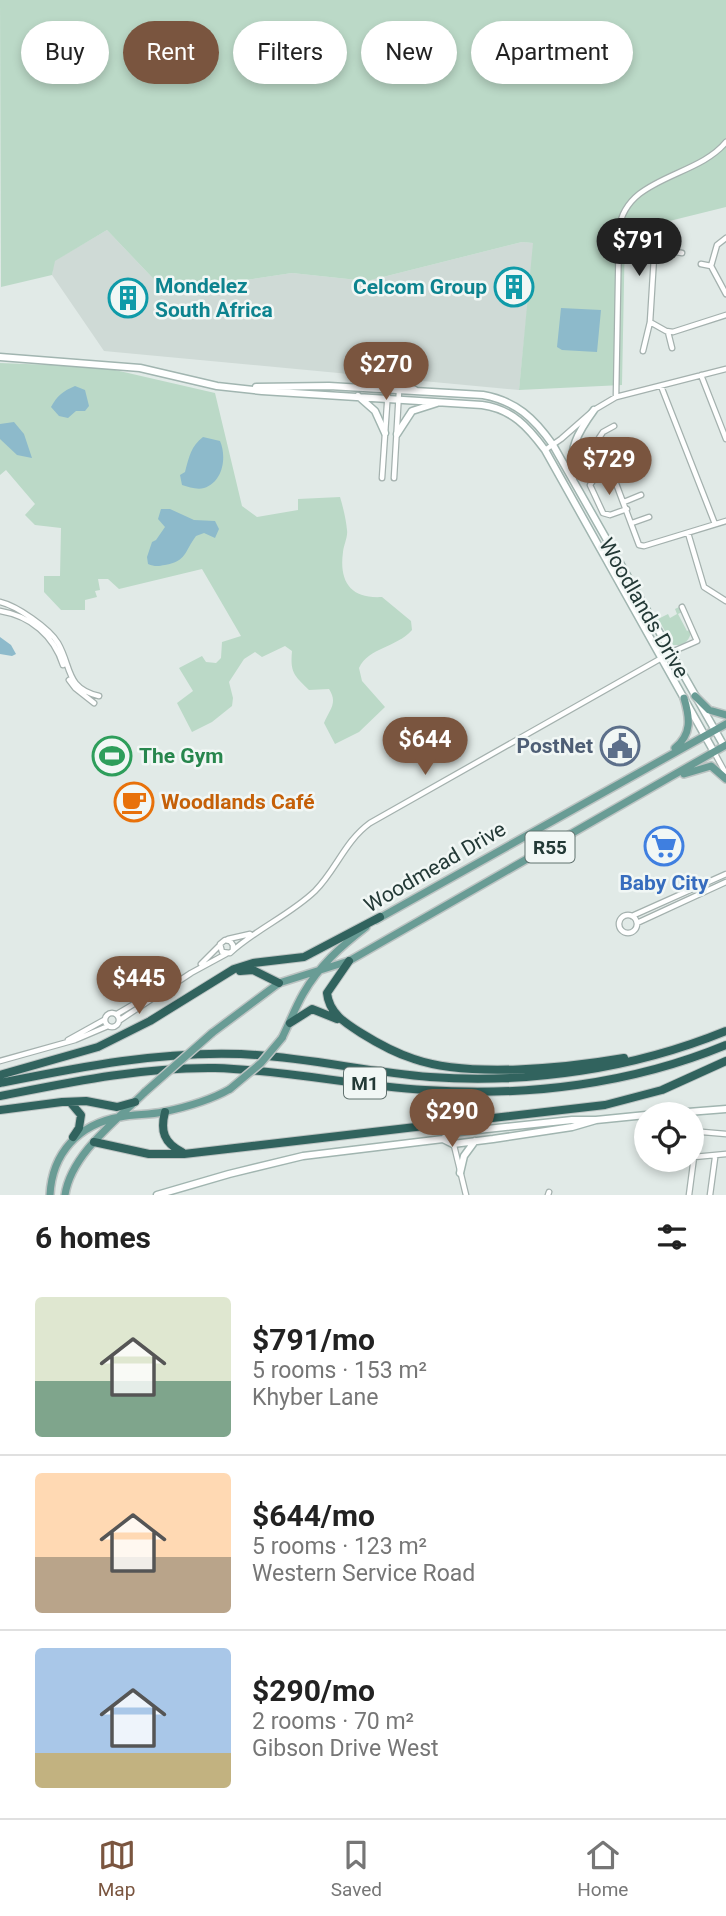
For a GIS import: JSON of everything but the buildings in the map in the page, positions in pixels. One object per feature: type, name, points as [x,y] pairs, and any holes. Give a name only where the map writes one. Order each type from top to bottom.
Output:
[{"type":"highway","points":[[0,1075],[107,1043],[150,1021],[239,967],[253,963],[287,961],[311,954],[380,917]]},
{"type":"highway","points":[[345,1023],[330,1005],[327,993],[349,961]]},
{"type":"highway","points":[[218,979],[247,969],[279,983]]},
{"type":"highway","points":[[290,1023],[312,1009],[345,1023],[378,1044],[414,1059],[471,1069],[543,1068],[678,1048]]},
{"type":"highway","name":"M1","points":[[0,1083],[128,1059],[213,1054],[277,1057],[428,1077],[471,1079],[529,1076],[593,1069],[678,1048],[726,1031]]},
{"type":"highway","name":"M1","points":[[0,1096],[114,1074],[212,1068],[294,1074],[423,1090],[469,1092],[538,1089],[628,1076],[726,1045]]},
{"type":"highway","points":[[94,1142],[149,1154],[184,1154],[605,1105],[662,1090],[726,1061]]},
{"type":"highway","points":[[0,1110],[86,1101],[117,1107],[135,1102]]},
{"type":"highway","points":[[69,1102],[78,1108],[81,1115],[80,1125],[73,1137]]},
{"type":"highway","points":[[165,1112],[164,1136],[172,1147],[184,1154]]},
{"type":"main road","name":"Woodlands Drive","points":[[0,357],[140,368],[217,386],[358,396],[388,394]]},
{"type":"main road","points":[[362,389],[380,384],[389,373]]},
{"type":"main road","points":[[400,375],[406,386],[420,391]]},
{"type":"main road","name":"Woodlands Drive","points":[[241,388],[288,386],[362,389],[503,410],[522,422],[545,450],[714,752]]},
{"type":"main road","name":"Woodlands Drive","points":[[398,395],[420,391],[483,396],[507,401],[534,420],[553,445],[725,747]]},
{"type":"main road","points":[[358,396],[375,411],[385,433]]},
{"type":"main road","points":[[397,434],[406,418],[416,409],[449,402]]},
{"type":"main road","points":[[574,486],[571,461],[573,447],[578,432],[594,410]]},
{"type":"main road","points":[[695,696],[709,710],[726,715]]},
{"type":"main road","points":[[642,769],[676,747],[685,737],[689,714],[684,698]]},
{"type":"main road","name":"Woodmead Drive","points":[[73,1137],[120,1117],[165,1112],[208,1100],[230,1089],[261,1063],[282,1038],[317,972],[338,948],[380,917],[726,723]]},
{"type":"main road","name":"Woodmead Drive","points":[[65,1195],[70,1174],[94,1142],[145,1092],[212,1033],[279,983],[349,961],[725,747]]},
{"type":"main road","points":[[660,784],[706,766],[714,767],[726,776]]},
{"type":"main road","points":[[704,1111],[726,1109]]},
{"type":"main road","points":[[157,1195],[303,1156],[443,1139],[451,1133],[634,1116]]},
{"type":"main road","points":[[443,1139],[453,1144],[572,1127],[596,1120]]},
{"type":"main road","points":[[50,1195],[58,1162],[73,1137]]},
{"type":"main road","points":[[460,1173],[464,1156],[475,1141]]},
{"type":"street","points":[[616,397],[619,229],[623,213],[637,195],[707,158],[726,142]]},
{"type":"street","points":[[726,238],[717,245],[711,266],[726,295]]},
{"type":"street","points":[[643,351],[650,322],[654,257],[663,250],[682,253]]},
{"type":"street","points":[[701,264],[711,266]]},
{"type":"street","points":[[650,322],[668,332],[687,329],[726,315]]},
{"type":"street","points":[[668,332],[672,348]]},
{"type":"street","points":[[545,450],[594,410],[616,397],[726,369]]},
{"type":"street","points":[[701,375],[726,439]]},
{"type":"street","points":[[661,386],[715,524]]},
{"type":"street","points":[[382,478],[388,394]]},
{"type":"street","points":[[394,478],[398,395]]},
{"type":"street","points":[[614,426],[599,436],[640,546],[726,521]]},
{"type":"street","points":[[607,457],[623,450]]},
{"type":"street","points":[[613,471],[595,478],[590,485],[603,513],[610,515],[627,509]]},
{"type":"street","points":[[615,479],[632,472]]},
{"type":"street","points":[[624,502],[641,495]]},
{"type":"street","points":[[632,523],[649,517]]},
{"type":"street","points":[[688,533],[704,587],[726,601]]},
{"type":"street","points":[[0,602],[25,614],[50,632],[61,648],[73,681],[85,691],[99,696]]},
{"type":"street","points":[[61,1044],[104,1020],[108,1015],[118,1017],[227,954],[313,893],[351,839],[370,823],[670,653],[697,641],[682,607]]},
{"type":"street","points":[[0,611],[21,617],[46,635],[57,649],[72,686],[93,703]]},
{"type":"street","points":[[714,752],[726,776]]},
{"type":"street","points":[[726,874],[622,918],[622,930],[633,932],[637,923],[726,882]]},
{"type":"street","points":[[632,916],[637,923]]},
{"type":"street","points":[[0,1061],[87,1036],[116,1024],[118,1017],[207,960],[220,945],[258,931]]},
{"type":"street","points":[[228,940],[233,944],[233,950]]},
{"type":"street","points":[[220,945],[220,950],[227,954]]},
{"type":"street","points":[[104,1020],[108,1026]]},
{"type":"street","points":[[704,1132],[726,1134]]},
{"type":"street","points":[[451,1133],[466,1195]]},
{"type":"street","points":[[689,1195],[694,1157],[726,1154]]},
{"type":"street","points":[[710,1195],[715,1158]]},
{"type":"shaded area","points":[[107,230],[166,292],[292,273],[367,281],[522,242],[534,243],[519,390],[104,351],[52,275],[54,261]]},
{"type":"green space","points":[[0,0],[726,0],[726,207],[625,232],[622,385],[519,390],[533,243],[522,242],[367,281],[292,273],[166,292],[107,230],[55,261],[52,275],[1,287]]},
{"type":"green space","points":[[0,363],[102,367],[215,393],[242,506],[257,517],[298,510],[298,499],[340,497],[347,530],[342,562],[345,580],[362,595],[382,597],[411,621],[412,630],[406,636],[376,651],[363,661],[359,668],[362,681],[385,707],[359,732],[335,744],[324,723],[332,706],[332,694],[329,689],[309,690],[300,681],[294,673],[292,651],[285,646],[262,657],[255,652],[244,659],[229,682],[232,706],[212,722],[192,732],[177,703],[193,691],[179,668],[202,656],[206,662],[216,663],[221,658],[222,642],[241,636],[202,569],[119,589],[108,579],[98,579],[100,590],[95,591],[97,597],[85,600],[85,610],[61,610],[44,592],[44,576],[60,576],[61,528],[35,525],[25,515],[35,504],[6,470],[0,475]]},
{"type":"green space","points":[[679,607],[682,612],[678,614],[687,631],[691,629],[691,633],[686,642],[673,645],[658,619],[668,614],[670,618],[677,614],[675,609]]},
{"type":"water","points":[[561,308],[601,310],[597,352],[562,350],[557,347]]},
{"type":"water","points":[[75,386],[85,390],[89,406],[85,411],[76,411],[68,418],[59,416],[51,407],[61,394]]},
{"type":"water","points":[[14,422],[24,434],[32,458],[17,455],[0,439],[0,424]]},
{"type":"water","points":[[203,437],[220,441],[223,461],[219,475],[204,488],[182,485],[180,475],[185,472],[193,448]]},
{"type":"water","points":[[161,509],[170,509],[194,520],[215,521],[219,529],[215,538],[204,533],[196,536],[177,561],[161,566],[150,565],[147,557],[152,542],[165,527],[158,519]]},
{"type":"water","points":[[0,637],[11,645],[16,654],[0,654]]},
{"type":"place","name":"Celcom Group","points":[[514,287]]},
{"type":"place","name":"Mondelez South Africa","points":[[128,298]]},
{"type":"place","name":"PostNet","points":[[620,746]]},
{"type":"place","name":"The Gym","points":[[112,756]]},
{"type":"place","name":"Woodlands Café","points":[[134,802]]},
{"type":"place","name":"Baby City","points":[[664,846]]}]
